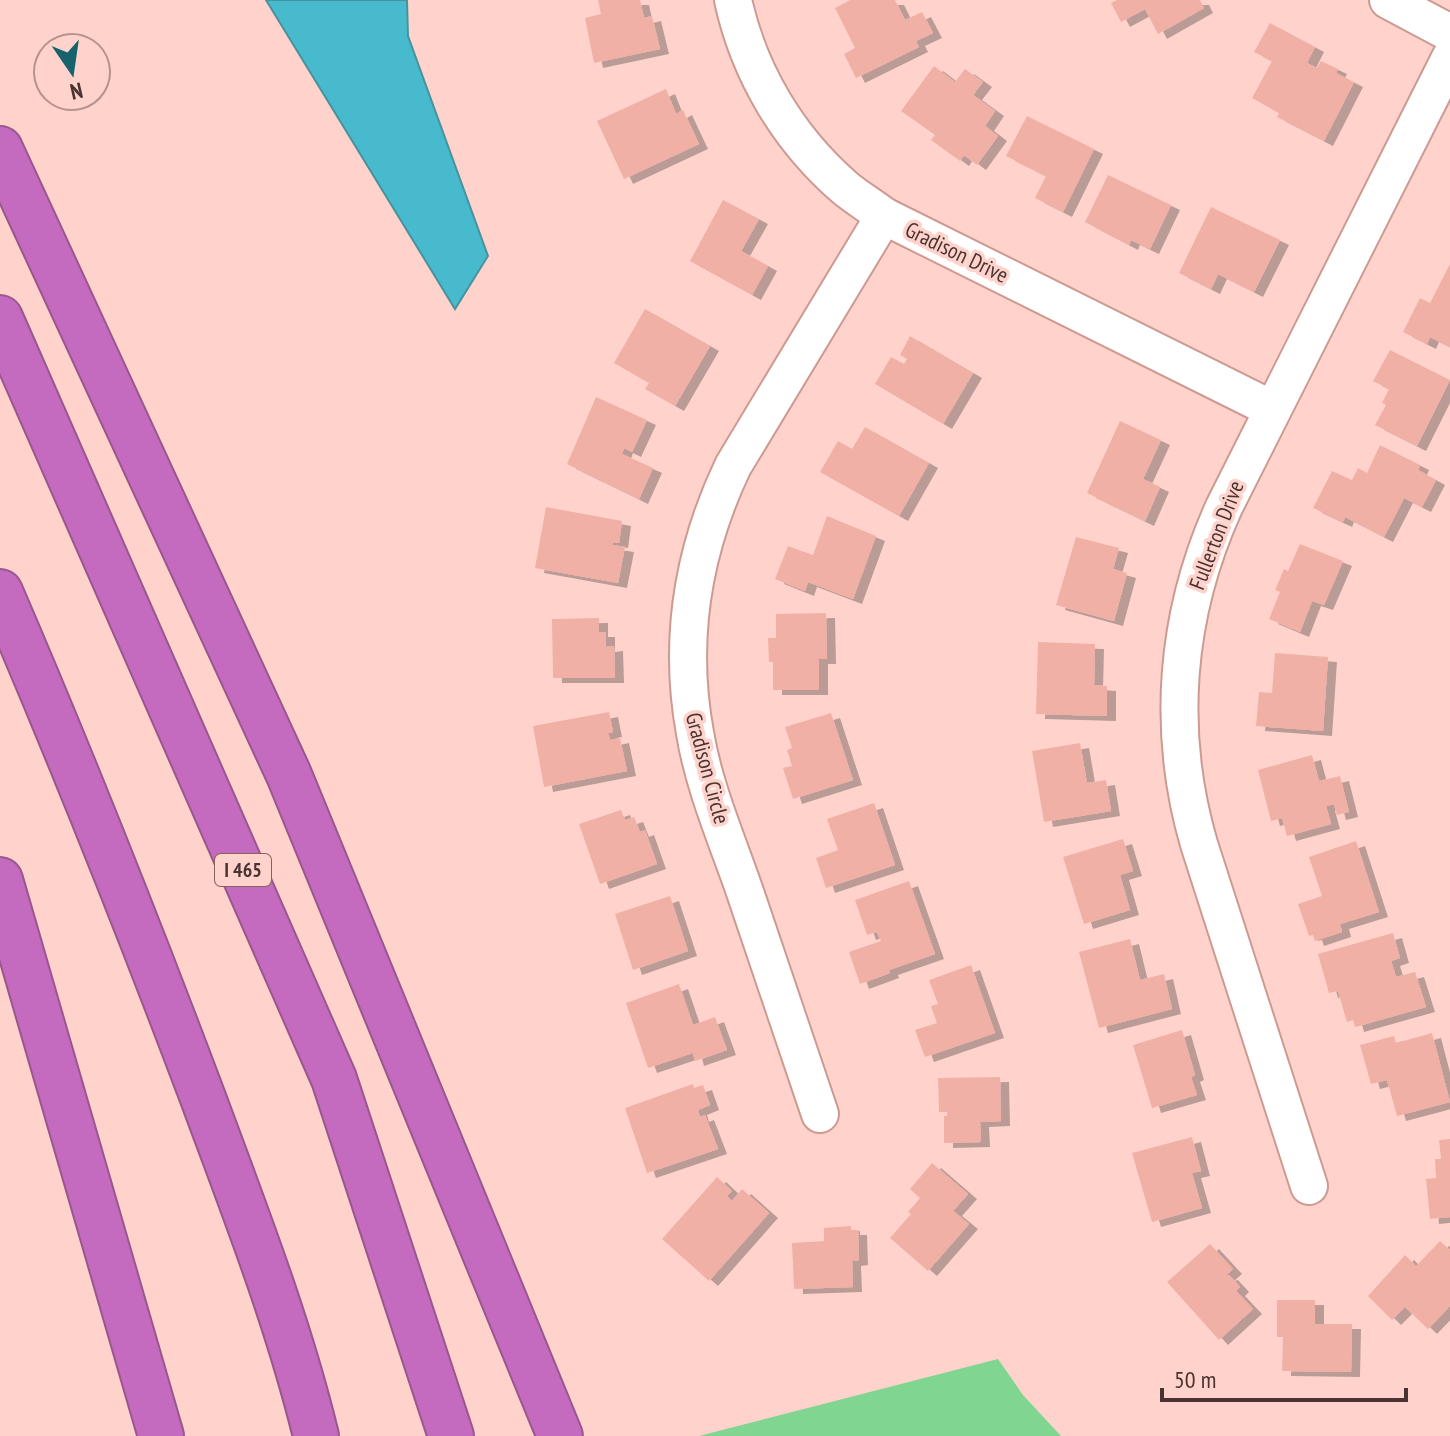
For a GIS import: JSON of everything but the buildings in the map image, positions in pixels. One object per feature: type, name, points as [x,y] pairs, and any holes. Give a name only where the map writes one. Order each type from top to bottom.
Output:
[{"type":"highway","points":[[0,149],[289,775],[560,1436]]},
{"type":"highway","name":"I 465","points":[[0,318],[334,1079],[451,1436]]},
{"type":"highway","points":[[0,592],[102,837],[176,1027],[301,1373],[316,1436]]},
{"type":"highway","points":[[0,880],[161,1436]]},
{"type":"street","name":"Gradison Drive","points":[[733,0],[757,72],[779,112],[815,159],[847,190],[884,216],[1272,409]]},
{"type":"street","points":[[1388,0],[1450,33]]},
{"type":"street","name":"Fullerton Drive","points":[[1309,1186],[1199,844],[1183,772],[1179,725],[1179,680],[1184,637],[1201,562],[1217,521],[1450,58]]},
{"type":"street","name":"Gradison Circle","points":[[820,1114],[701,761],[689,687],[690,611],[701,551],[733,466],[884,216]]},
{"type":"green space","points":[[998,1359],[1023,1395],[1061,1436],[699,1436]]},
{"type":"water","points":[[266,0],[407,0],[408,36],[488,256],[455,309]]}]
